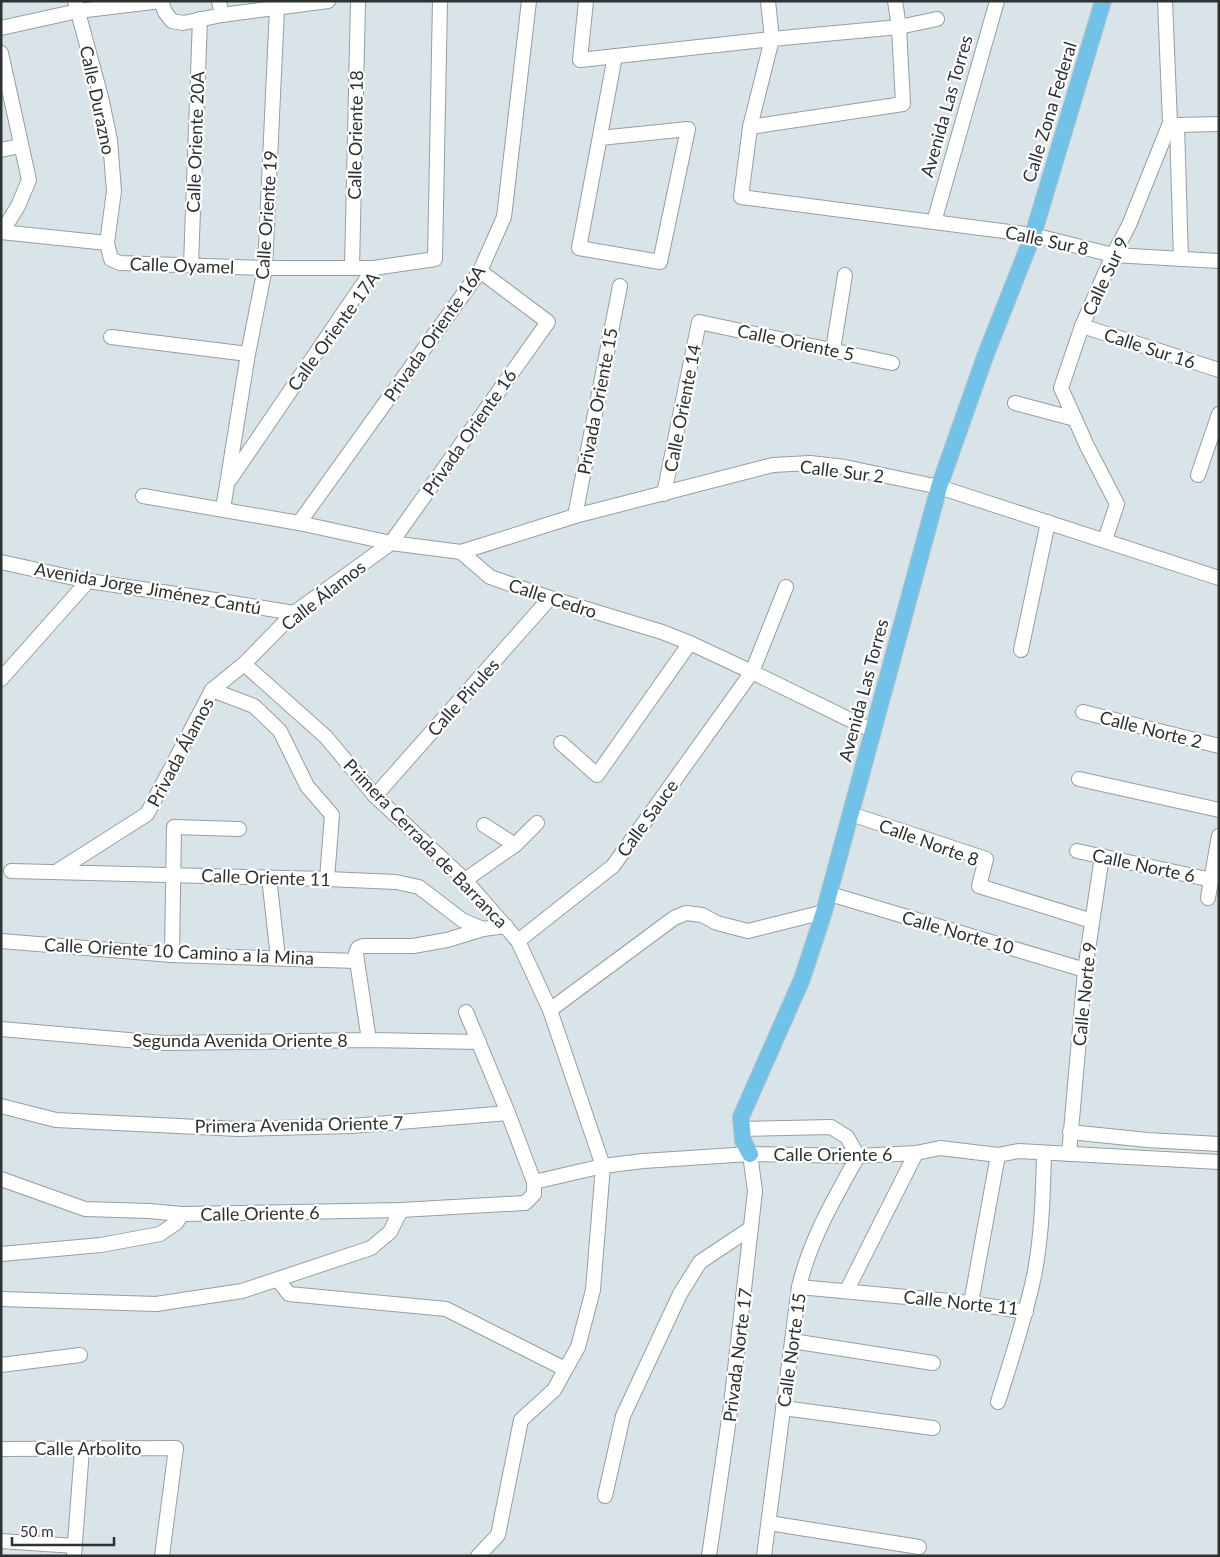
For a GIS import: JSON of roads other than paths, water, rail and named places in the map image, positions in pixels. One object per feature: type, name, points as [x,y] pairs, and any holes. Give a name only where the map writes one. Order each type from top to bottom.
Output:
[{"type":"main road","name":"Calle Zona Federal","points":[[1033,235],[1103,1]]},
{"type":"main road","name":"Avenida Las Torres","points":[[741,1129],[741,1117],[802,979],[830,894],[940,487],[986,354],[1033,235]]},
{"type":"main road","points":[[741,1129],[743,1141],[750,1154]]},
{"type":"street","points":[[1,28],[76,6],[161,1],[165,12],[172,22],[183,23],[200,19],[221,8],[328,1]]},
{"type":"street","name":"Calle Oriente 18","points":[[352,268],[358,1]]},
{"type":"street","name":"Calle Oriente 17A","points":[[228,482],[374,268],[435,259],[440,1]]},
{"type":"street","name":"Privada Oriente 16A","points":[[300,524],[480,271],[504,217],[529,1]]},
{"type":"street","points":[[586,1],[580,60],[772,38],[899,27],[937,19]]},
{"type":"street","points":[[768,1],[772,38],[750,127],[903,104],[899,27],[895,1]]},
{"type":"street","name":"Avenida Las Torres","points":[[934,222],[997,1]]},
{"type":"street","name":"Calle Sur 9","points":[[1105,540],[1118,504],[1061,388],[1082,326],[1174,124],[1165,1]]},
{"type":"street","name":"Calle Oriente 19","points":[[223,509],[248,354],[265,268],[284,5]]},
{"type":"street","name":"Calle Durazno","points":[[76,6],[101,97],[110,140],[114,191],[107,243],[111,259]]},
{"type":"street","name":"Calle Oriente 20A","points":[[191,265],[200,19]]},
{"type":"street","points":[[1,54],[29,180],[18,206],[2,232]]},
{"type":"street","points":[[600,138],[688,129],[660,262],[579,248],[600,138],[616,56]]},
{"type":"street","points":[[1181,259],[1174,124],[1219,124]]},
{"type":"street","name":"Calle Sur 8","points":[[750,127],[740,197],[1033,235],[1113,255],[1219,262]]},
{"type":"street","points":[[1,150],[20,146]]},
{"type":"street","name":"Calle Oyamel","points":[[2,232],[107,243]]},
{"type":"street","name":"Calle Oyamel","points":[[111,259],[120,263],[265,268],[374,268]]},
{"type":"street","name":"Privada Oriente 16","points":[[391,543],[548,322],[480,271]]},
{"type":"street","points":[[833,350],[845,275]]},
{"type":"street","name":"Privada Oriente 15","points":[[575,516],[620,286]]},
{"type":"street","name":"Calle Oriente 5","points":[[699,322],[892,363]]},
{"type":"street","name":"Calle Oriente 14","points":[[664,494],[699,322]]},
{"type":"street","name":"Calle Sur 16","points":[[1082,326],[1219,370]]},
{"type":"street","points":[[110,337],[248,354]]},
{"type":"street","points":[[1015,403],[1075,419]]},
{"type":"street","points":[[1198,475],[1219,414]]},
{"type":"street","name":"Calle Sur 2","points":[[461,552],[575,516],[774,465],[810,464],[845,468],[940,487],[1219,578]]},
{"type":"street","points":[[143,496],[223,509],[391,543],[461,552]]},
{"type":"street","points":[[1021,650],[1048,522]]},
{"type":"street","name":"Calle Álamos","points":[[212,690],[244,664],[294,613],[391,543]]},
{"type":"street","name":"Calle Cedro","points":[[461,552],[490,577],[550,598],[662,632],[690,643],[873,731]]},
{"type":"street","name":"Avenida Jorge Jiménez Cantú","points":[[1,562],[88,581],[294,613]]},
{"type":"street","points":[[1,679],[88,581]]},
{"type":"street","name":"Calle Sauce","points":[[518,941],[613,866],[752,672],[786,586]]},
{"type":"street","name":"Calle Pirules","points":[[375,796],[550,598]]},
{"type":"street","points":[[561,743],[597,774],[690,643]]},
{"type":"street","name":"Primera Cerrada de Barranca","points":[[244,664],[326,737],[375,796],[465,880],[518,941],[550,1010],[603,1166]]},
{"type":"street","points":[[212,690],[254,706],[280,731],[307,786],[332,815],[327,879]]},
{"type":"street","name":"Privada Álamos","points":[[56,872],[147,814],[212,690]]},
{"type":"street","name":"Calle Norte 2","points":[[1083,712],[1219,746]]},
{"type":"street","points":[[1079,780],[1219,810]]},
{"type":"street","name":"Calle Norte 8","points":[[851,814],[986,859],[979,886],[1092,921]]},
{"type":"street","points":[[465,880],[515,845],[537,823]]},
{"type":"street","points":[[484,824],[515,845]]},
{"type":"street","points":[[172,954],[174,827],[239,829]]},
{"type":"street","points":[[1208,898],[1219,836]]},
{"type":"street","name":"Calle Norte 6","points":[[1077,851],[1212,880]]},
{"type":"street","name":"Calle Norte 9","points":[[1069,1154],[1086,970],[1102,856]]},
{"type":"street","name":"Calle Oriente 11","points":[[12,871],[396,882],[418,887],[462,920],[483,929]]},
{"type":"street","points":[[269,877],[278,958]]},
{"type":"street","name":"Calle Norte 10","points":[[830,894],[1086,970]]},
{"type":"street","points":[[550,1010],[674,918],[686,913],[702,915],[718,923],[748,931],[824,912]]},
{"type":"street","points":[[369,1040],[356,953],[358,948],[363,946],[413,946],[447,940],[483,929],[506,926]]},
{"type":"street","name":"Calle Oriente 10 Camino a la Mina","points":[[1,941],[172,954],[357,960]]},
{"type":"street","points":[[466,1012],[534,1182]]},
{"type":"street","name":"Segunda Avenida Oriente 8","points":[[1,1029],[163,1043],[369,1040],[479,1042]]},
{"type":"street","name":"Primera Avenida Oriente 7","points":[[1,1106],[56,1120],[240,1129],[352,1126],[508,1113]]},
{"type":"street","points":[[741,1129],[831,1127],[847,1137],[858,1156]]},
{"type":"street","points":[[1070,1132],[1147,1140],[1219,1144]]},
{"type":"street","points":[[1133,1158],[1133,1152],[1147,1140]]},
{"type":"street","name":"Calle Oriente 6","points":[[1,1179],[85,1209],[182,1214],[401,1210],[525,1203],[534,1194],[534,1182],[603,1166],[644,1160],[750,1154],[858,1156],[916,1152],[940,1148],[998,1155],[1018,1151],[1219,1162]]},
{"type":"street","points":[[847,1290],[916,1152]]},
{"type":"street","name":"Calle Norte 11","points":[[799,1286],[971,1303],[1026,1312],[1034,1274],[1042,1205],[1044,1153]]},
{"type":"street","name":"Privada Norte 17","points":[[709,1556],[731,1405],[755,1191],[750,1154]]},
{"type":"street","points":[[971,1303],[998,1155]]},
{"type":"street","name":"Calle Norte 15","points":[[764,1556],[782,1408],[804,1262],[816,1234],[858,1156]]},
{"type":"street","points":[[478,1556],[498,1535],[521,1420],[554,1390],[578,1347],[593,1290],[603,1166]]},
{"type":"street","points":[[1,1298],[156,1304],[242,1291],[371,1248],[390,1232],[401,1210]]},
{"type":"street","points":[[1,1254],[101,1244],[160,1234],[176,1223],[182,1214]]},
{"type":"street","points":[[605,1496],[623,1416],[680,1294],[700,1262],[751,1228]]},
{"type":"street","points":[[278,1280],[290,1294],[446,1309],[565,1369]]},
{"type":"street","points":[[998,1402],[1026,1312]]},
{"type":"street","points":[[792,1341],[933,1363]]},
{"type":"street","points":[[1,1365],[80,1355]]},
{"type":"street","points":[[782,1408],[933,1428]]},
{"type":"street","points":[[1,1541],[74,1551],[82,1448]]},
{"type":"street","name":"Calle Arbolito","points":[[1,1449],[176,1448],[162,1556]]},
{"type":"street","points":[[769,1522],[919,1547]]}]
